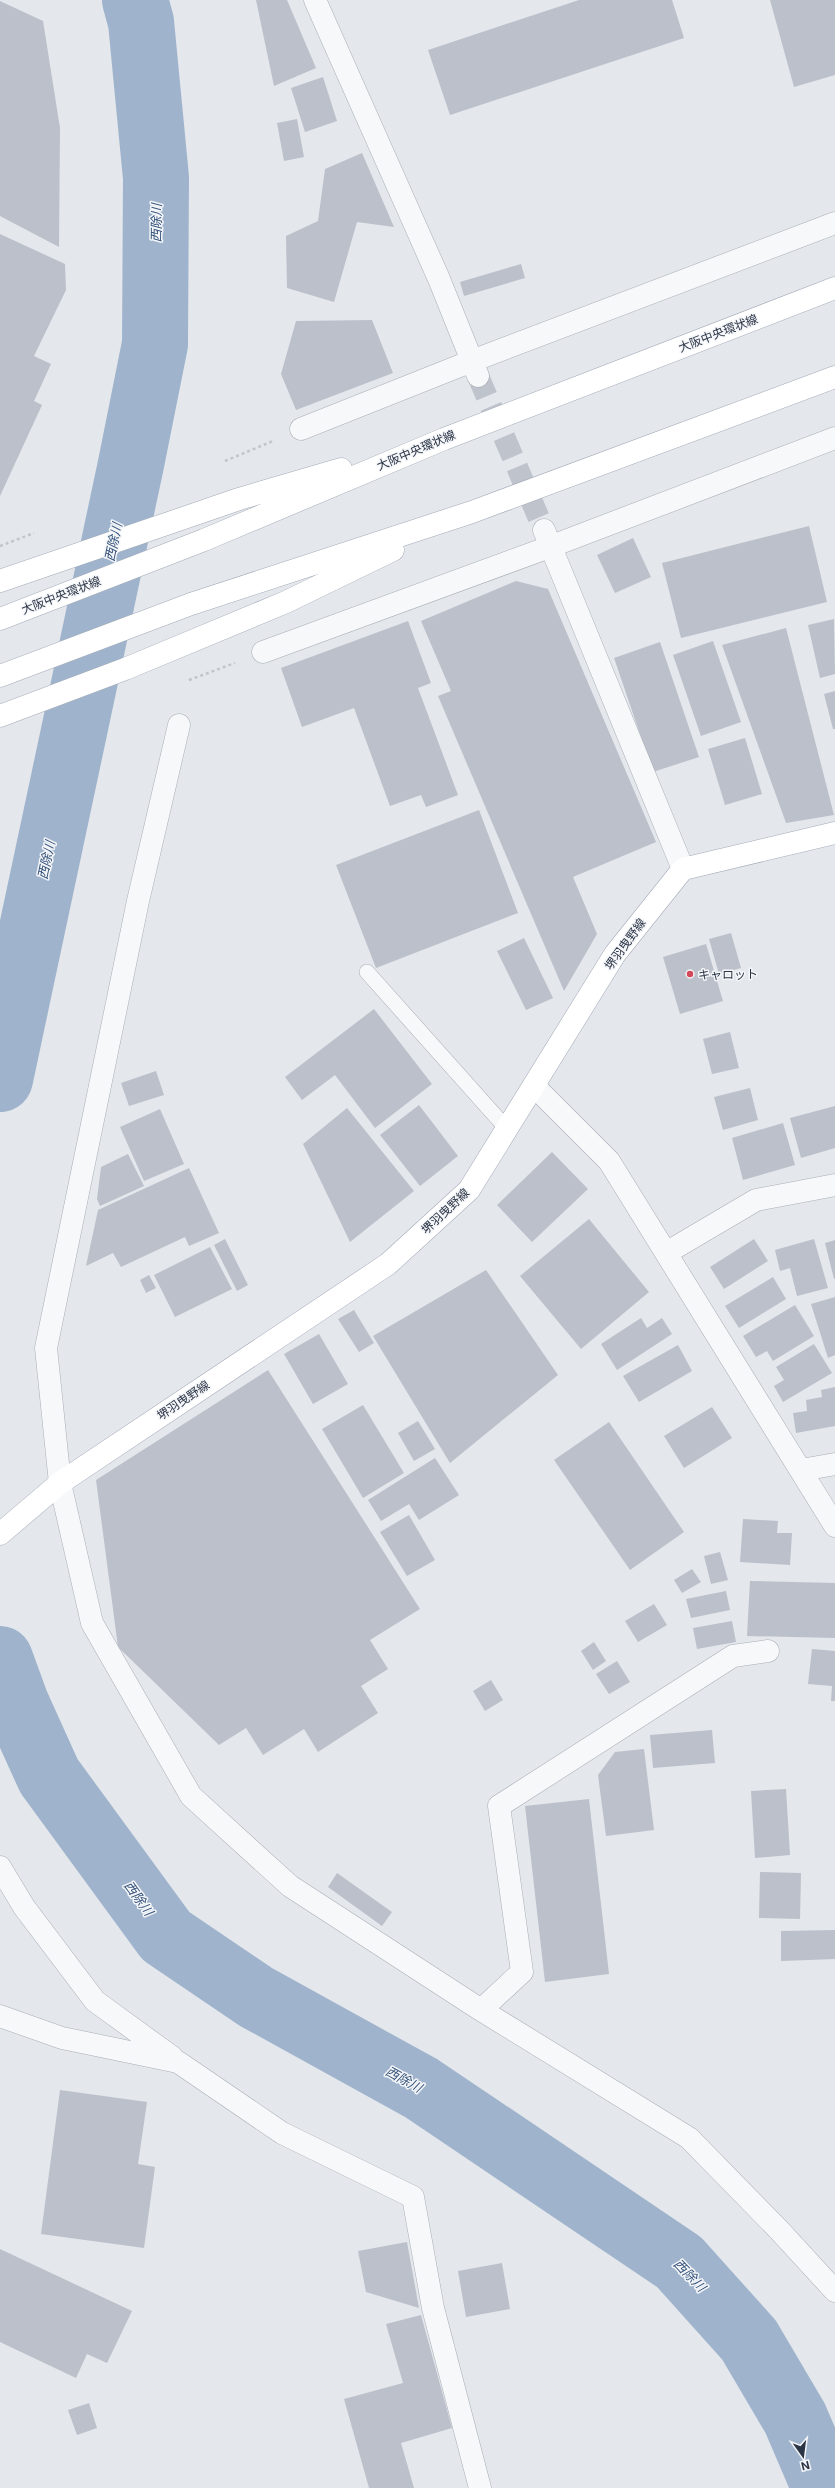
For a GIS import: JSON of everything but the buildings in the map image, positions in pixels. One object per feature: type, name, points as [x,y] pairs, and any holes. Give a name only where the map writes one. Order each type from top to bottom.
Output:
[{"type":"main road","name":"大阪中央環状線","points":[[0,619],[204,540],[444,439],[835,288]]},
{"type":"main road","points":[[0,676],[191,604],[472,512],[835,376]]},
{"type":"main road","points":[[0,581],[209,510],[444,439]]},
{"type":"main road","points":[[6,714],[286,602],[472,512]]},
{"type":"main road","points":[[683,869],[835,833]]},
{"type":"main road","name":"堺羽曳野線","points":[[0,1534],[52,1490],[388,1264],[469,1190],[535,1087],[615,954],[683,869]]},
{"type":"street","points":[[315,0],[439,279],[475,369]]},
{"type":"street","points":[[301,429],[475,369],[835,223]]},
{"type":"street","points":[[263,652],[548,538],[835,438]]},
{"type":"street","points":[[548,538],[683,869]]},
{"type":"street","points":[[179,725],[136,909],[46,1348],[52,1490],[92,1623],[191,1796],[290,1886],[481,2010],[689,2138],[779,2230],[835,2291]]},
{"type":"street","points":[[535,1087],[609,1161],[835,1526]]},
{"type":"street","points":[[666,1253],[756,1200],[835,1185]]},
{"type":"street","points":[[801,1470],[835,1464]]},
{"type":"street","points":[[481,2010],[522,1972],[499,1806],[733,1656],[768,1651]]},
{"type":"street","points":[[0,1867],[24,1907],[95,2001],[178,2062],[282,2133],[413,2197],[433,2308],[480,2488]]},
{"type":"street","points":[[0,2016],[62,2038],[178,2062]]},
{"type":"lane","points":[[367,972],[508,1130]]},
{"type":"path","points":[[225,461],[301,429]]},
{"type":"path","points":[[0,546],[34,533]]},
{"type":"path","points":[[189,680],[263,652]]},
{"type":"waterway","name":"西除川","points":[[0,1079],[131,464],[155,344],[156,178],[141,22],[135,0]]},
{"type":"waterway","name":"西除川","points":[[0,1659],[16,1703],[49,1776],[166,1936],[256,1997],[421,2088],[679,2262],[749,2340],[795,2418],[825,2488]]},
{"type":"tunnel","points":[[478,376],[544,530]]},
{"type":"place","name":"キャロット","points":[[690,974]]}]
